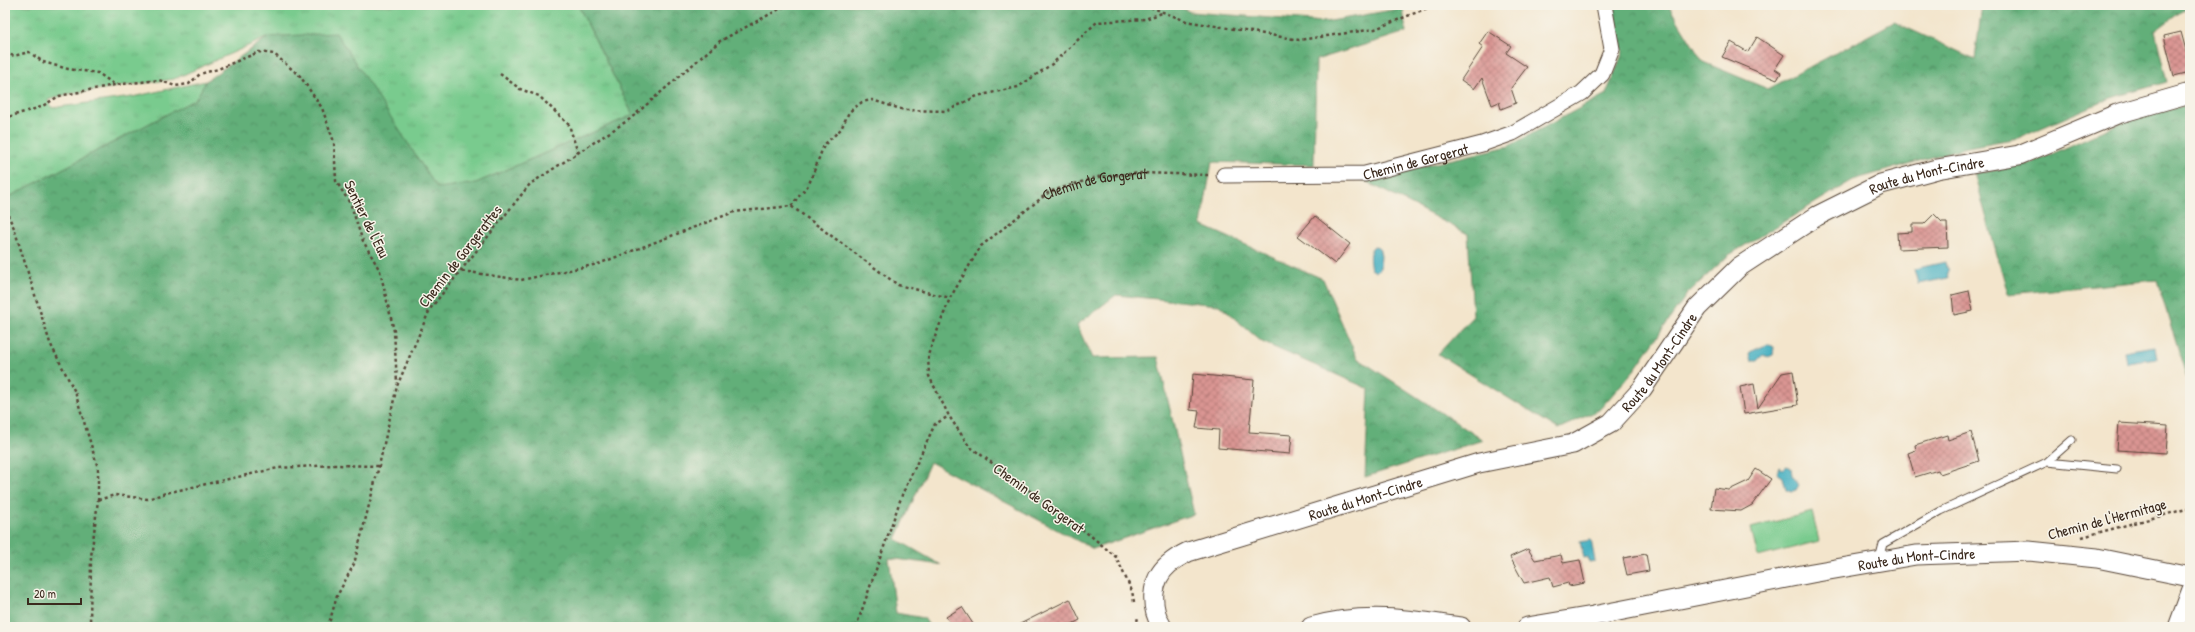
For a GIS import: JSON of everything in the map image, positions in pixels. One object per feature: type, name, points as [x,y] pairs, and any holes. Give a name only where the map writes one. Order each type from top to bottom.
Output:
[{"type":"street","name":"Chemin de Gorgerat","points":[[1224,175],[1365,174],[1513,133],[1582,93],[1602,74],[1612,49],[1604,5]]},
{"type":"street","name":"Route du Mont-Cindre","points":[[1162,627],[1155,616],[1153,598],[1157,580],[1168,564],[1188,552],[1479,463],[1573,444],[1611,423],[1642,389],[1697,308],[1738,267],[1817,216],[1881,184],[1937,169],[2019,156],[2117,114],[2190,93]]},
{"type":"street","name":"Route du Mont-Cindre","points":[[1526,627],[1593,616],[1916,555],[2029,551],[2097,558],[2190,577]]},
{"type":"street","points":[[2176,627],[2190,588]]},
{"type":"street","points":[[1311,627],[1360,618],[1400,618],[1461,627]]},
{"type":"lane","points":[[1879,561],[1883,544],[1941,511],[2047,462],[2072,440]]},
{"type":"lane","points":[[2047,462],[2117,469]]},
{"type":"path","name":"Chemin de Gorgerattes","points":[[328,627],[337,596],[354,564],[379,466],[397,386],[430,310],[530,184],[630,119],[720,41],[771,12],[787,5]]},
{"type":"path","points":[[1145,5],[1162,13],[1186,21],[1298,40],[1375,29],[1435,5]]},
{"type":"path","points":[[791,206],[809,184],[824,144],[841,128],[849,112],[862,102],[872,100],[904,110],[947,111],[977,96],[1018,87],[1052,64],[1097,22],[1146,19],[1162,13]]},
{"type":"path","points":[[5,53],[14,56],[29,52],[43,62],[68,69],[98,73],[114,85]]},
{"type":"path","name":"Sentier de l'Eau","points":[[5,121],[11,116],[41,107],[59,96],[114,85],[159,80],[175,86],[190,84],[200,74],[218,69],[259,52],[274,54],[300,76],[322,108],[334,142],[336,181],[351,205],[362,239],[380,271],[394,331],[397,386]]},
{"type":"path","points":[[500,74],[520,89],[539,96],[569,125],[578,153]]},
{"type":"path","name":"Chemin de Gorgerat","points":[[1135,604],[1132,592],[1116,557],[1091,536],[969,446],[949,416],[929,376],[928,355],[950,298],[981,246],[1048,192],[1097,177],[1134,174],[1224,175]]},
{"type":"path","points":[[462,271],[521,280],[598,264],[734,212],[791,206],[898,285],[950,298]]},
{"type":"path","points":[[5,209],[14,228],[50,343],[75,392],[98,468],[98,500],[92,557],[90,627]]},
{"type":"path","points":[[856,627],[902,495],[935,424],[949,416]]},
{"type":"path","points":[[98,500],[116,495],[148,499],[166,493],[278,468],[334,465],[379,466]]},
{"type":"path","name":"Chemin de l'Hermitage","points":[[2075,539],[2190,508]]},
{"type":"path","points":[[1136,611],[1138,617],[1136,627]]},
{"type":"green space","points":[[5,5],[86,5],[85,9],[87,5],[578,5],[633,115],[476,183],[437,189],[336,34],[268,37],[174,79],[68,94],[48,100],[52,108],[132,97],[206,81],[196,99],[7,198],[5,194]]},
{"type":"green space","points":[[578,5],[1176,5],[1190,12],[1325,22],[1403,8],[1406,32],[1316,60],[1314,165],[1212,162],[1201,225],[1323,279],[1357,358],[1483,440],[1365,477],[1369,389],[1262,342],[1219,305],[1116,295],[1077,325],[1092,358],[1158,357],[1194,514],[1093,549],[930,462],[896,539],[941,565],[889,558],[896,613],[924,618],[930,627],[5,627],[5,398],[10,397],[5,381],[5,199],[196,99],[206,81],[268,37],[336,33],[437,188],[476,183],[633,115]]},
{"type":"green space","points":[[1612,5],[1668,5],[1703,62],[1768,89],[1894,22],[1975,59],[1982,5],[2190,5],[2155,31],[2167,82],[2111,98],[2018,138],[1967,147],[1853,180],[1729,255],[1687,294],[1635,369],[1599,410],[1558,429],[1438,354],[1473,316],[1468,234],[1363,180],[1509,146],[1606,94],[1623,52]]},
{"type":"green space","points":[[2190,104],[2190,389],[2157,280],[2008,294],[1974,173],[2032,163],[2120,123]]},
{"type":"green space","points":[[1812,512],[1819,541],[1758,557],[1751,528]]},
{"type":"water","points":[[1374,246],[1379,247],[1381,256],[1380,268],[1376,272],[1371,269],[1369,260],[1370,253]]},
{"type":"water","points":[[1945,262],[1946,268],[1949,270],[1947,272],[1948,278],[1918,284],[1914,269]]},
{"type":"water","points":[[1768,344],[1774,347],[1773,355],[1768,357],[1763,355],[1757,361],[1751,361],[1749,354],[1750,352]]},
{"type":"water","points":[[2155,346],[2157,359],[2126,363],[2124,351]]},
{"type":"water","points":[[1787,466],[1791,468],[1792,475],[1799,485],[1796,490],[1792,492],[1786,490],[1783,477],[1777,473],[1779,467],[1783,469]]},
{"type":"water","points":[[1591,540],[1595,561],[1589,562],[1588,557],[1584,558],[1580,542]]},
{"type":"building","points":[[1488,31],[1511,46],[1506,53],[1527,67],[1511,88],[1516,103],[1501,109],[1499,102],[1492,105],[1482,78],[1474,89],[1461,80],[1483,47],[1479,44]]},
{"type":"building","points":[[2181,32],[2187,54],[2190,53],[2190,72],[2174,76],[2164,36]]},
{"type":"building","points":[[1757,37],[1784,55],[1775,69],[1781,73],[1777,80],[1722,57],[1731,42],[1748,52]]},
{"type":"building","points":[[1934,214],[1942,222],[1947,222],[1948,247],[1898,249],[1897,233],[1912,232],[1912,224],[1924,224]]},
{"type":"building","points":[[1315,216],[1350,244],[1335,264],[1298,236]]},
{"type":"building","points":[[1969,291],[1973,311],[1954,315],[1952,295]]},
{"type":"building","points":[[1793,371],[1798,405],[1744,414],[1740,387],[1754,384],[1758,408],[1782,373]]},
{"type":"building","points":[[1193,374],[1254,380],[1249,432],[1292,435],[1290,454],[1218,448],[1219,430],[1196,428],[1199,411],[1190,410]]},
{"type":"building","points":[[2119,423],[2168,426],[2166,453],[2117,450]]},
{"type":"building","points":[[1971,432],[1979,461],[1940,474],[1938,470],[1915,477],[1908,453],[1916,450],[1915,445],[1947,435],[1948,440]]},
{"type":"building","points":[[1756,469],[1771,479],[1752,505],[1741,511],[1711,509],[1714,488],[1729,490],[1748,481]]},
{"type":"building","points":[[1528,549],[1535,560],[1561,555],[1563,563],[1580,560],[1585,583],[1569,586],[1568,583],[1553,587],[1550,577],[1524,583],[1510,557]]},
{"type":"building","points":[[1646,554],[1649,571],[1627,575],[1623,558]]},
{"type":"building","points":[[1070,599],[1080,620],[1066,627],[1014,627]]},
{"type":"building","points":[[962,607],[975,627],[953,627],[946,617]]}]
